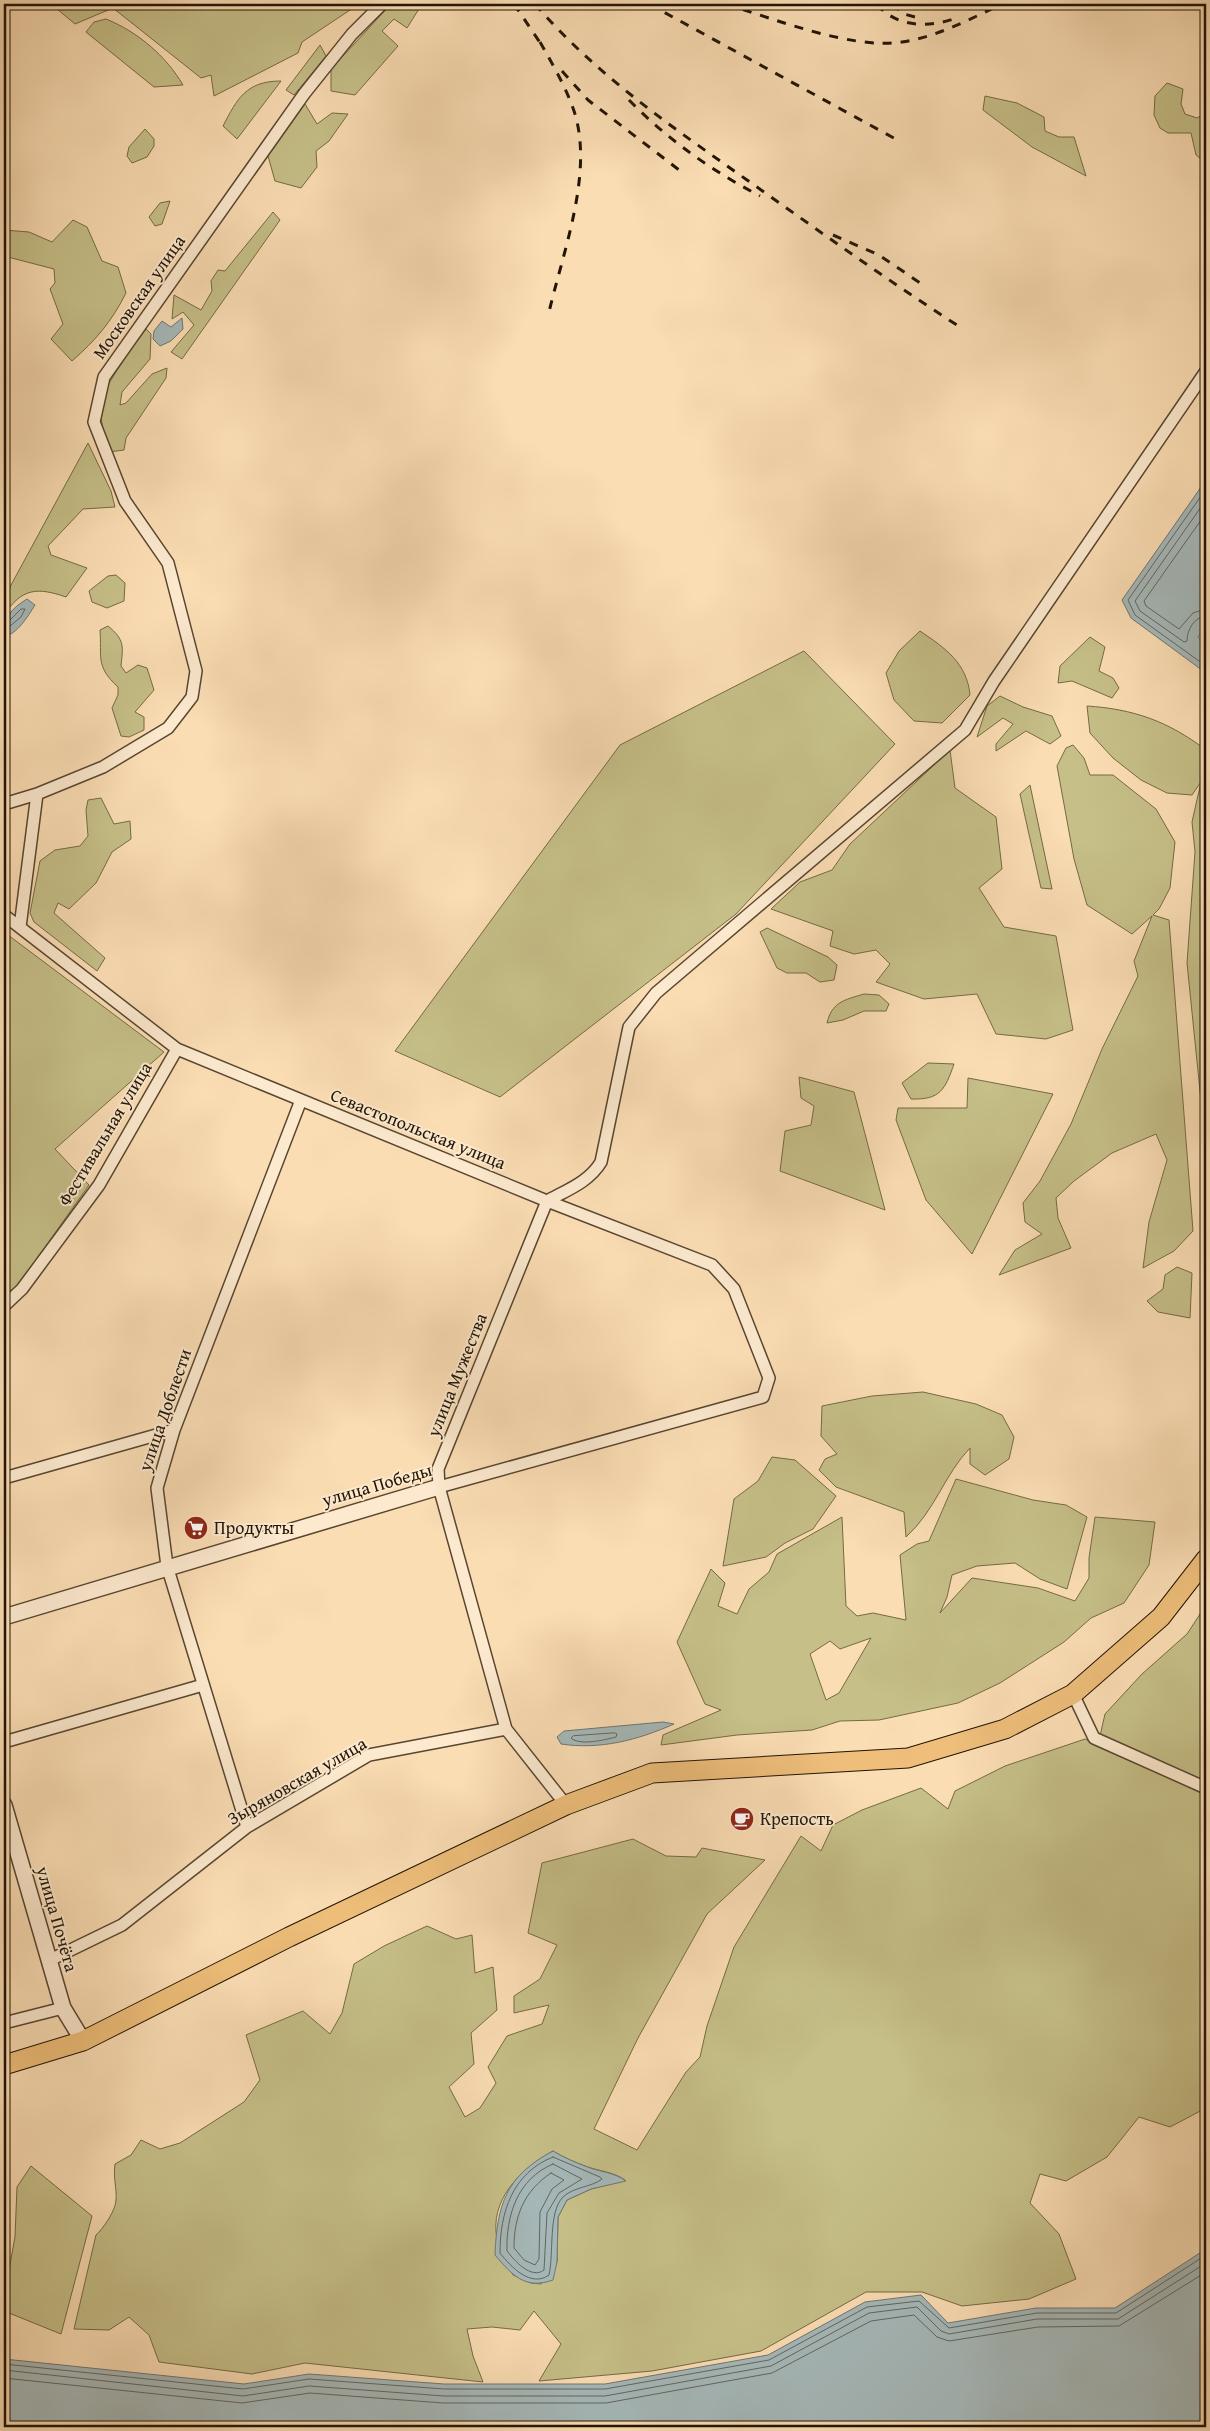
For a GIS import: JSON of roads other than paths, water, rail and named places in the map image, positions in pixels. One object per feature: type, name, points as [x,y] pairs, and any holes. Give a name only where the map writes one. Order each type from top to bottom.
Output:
[{"type":"main road","points":[[4,2065],[83,2041],[289,1937],[566,1805],[652,1773],[908,1758],[1005,1729],[1073,1694],[1160,1617],[1206,1559]]},
{"type":"street","name":"Московская улица","points":[[4,804],[37,794],[103,767],[168,728],[192,697],[196,671],[168,563],[125,501],[94,422],[104,377],[304,94],[352,34],[382,4]]},
{"type":"street","points":[[547,1200],[585,1181],[601,1162],[629,1027],[656,993],[965,730],[994,681],[1206,371]]},
{"type":"street","points":[[20,927],[37,794]]},
{"type":"street","name":"Севастопольская улица","points":[[4,914],[177,1048],[300,1100],[712,1265],[734,1289],[769,1378],[763,1397]]},
{"type":"street","name":"Фестивальная улица","points":[[4,1306],[22,1289],[99,1185],[177,1048]]},
{"type":"street","name":"улица Доблести","points":[[247,1827],[167,1566],[157,1488],[174,1430],[300,1100]]},
{"type":"street","name":"улица Мужества","points":[[547,1200],[438,1469],[439,1486],[506,1729],[566,1805]]},
{"type":"street","name":"улица Победы","points":[[4,1617],[167,1566],[439,1486],[763,1397]]},
{"type":"street","points":[[4,1478],[174,1430]]},
{"type":"street","points":[[4,1742],[203,1686]]},
{"type":"street","points":[[1073,1694],[1094,1738],[1206,1788]]},
{"type":"street","name":"Зыряновская улица","points":[[50,1960],[122,1925],[247,1827],[369,1755],[506,1729]]},
{"type":"street","name":"улица Почёта","points":[[4,1805],[63,2008],[83,2041]]},
{"type":"street","points":[[4,2023],[63,2008]]},
{"type":"water","points":[[182,318],[183,329],[171,341],[160,346],[153,339],[154,331],[162,321],[171,327]]},
{"type":"water","points":[[1206,480],[1206,625],[1198,637],[1206,643],[1206,673],[1131,618],[1122,600]]},
{"type":"water","points":[[27,599],[35,605],[18,629],[4,636],[5,624],[10,614]]},
{"type":"water","points":[[663,1722],[674,1724],[647,1735],[604,1745],[576,1746],[561,1744],[557,1737],[564,1731]]},
{"type":"water","points":[[553,2151],[577,2163],[626,2181],[591,2189],[567,2200],[558,2217],[557,2262],[553,2280],[543,2283],[527,2282],[507,2269],[495,2255],[498,2221],[507,2193],[515,2181],[524,2171]]},
{"type":"water","points":[[1206,2249],[1206,2427],[4,2427],[4,2359],[244,2384],[309,2374],[444,2384],[605,2384],[768,2355],[865,2302],[921,2295],[948,2323],[1036,2308],[1115,2308]]},
{"type":"railway","points":[[514,4],[543,47]]},
{"type":"railway","points":[[535,4],[583,54],[635,98],[855,256],[963,329]]},
{"type":"railway","points":[[649,4],[901,142]]},
{"type":"railway","points":[[726,4],[814,32],[861,42],[882,43],[902,42],[928,36],[953,27],[1002,4]]},
{"type":"railway","points":[[877,4],[894,18],[914,24],[935,23],[956,18]]},
{"type":"railway","points":[[892,4],[904,14],[922,19]]},
{"type":"railway","points":[[540,42],[555,68],[572,105],[580,138],[578,188],[574,213],[549,312]]},
{"type":"railway","points":[[562,71],[588,100],[683,173]]},
{"type":"railway","points":[[629,100],[674,141],[707,165],[760,196]]},
{"type":"railway","points":[[833,235],[879,255],[926,287]]},
{"type":"place","name":"Продукты","points":[[196,1528]]},
{"type":"place","name":"Крепость","points":[[742,1819]]}]
